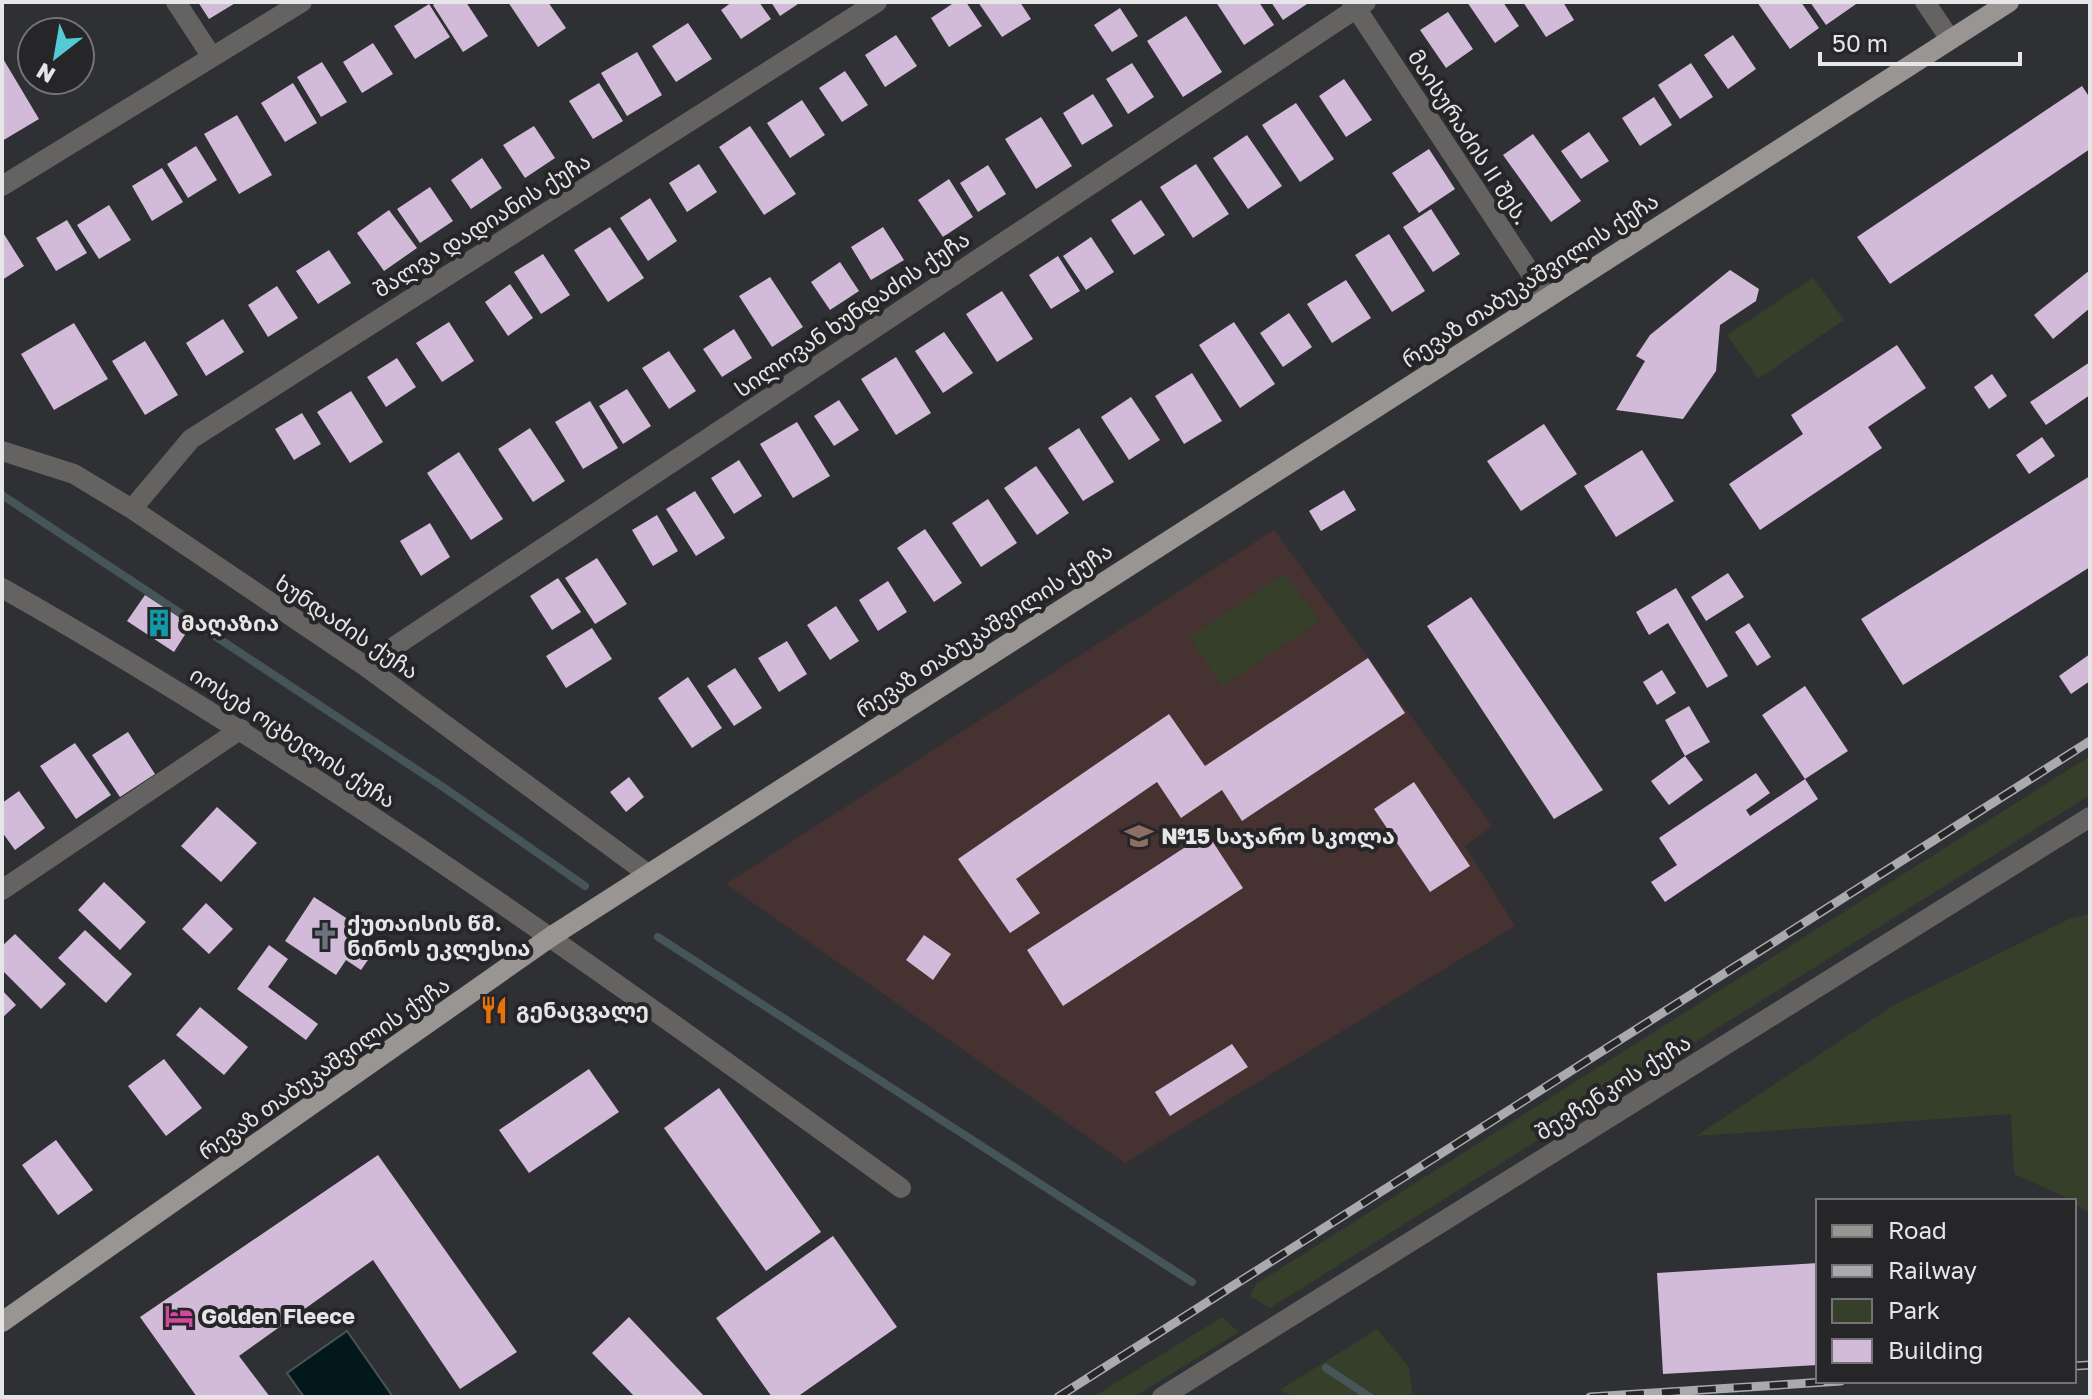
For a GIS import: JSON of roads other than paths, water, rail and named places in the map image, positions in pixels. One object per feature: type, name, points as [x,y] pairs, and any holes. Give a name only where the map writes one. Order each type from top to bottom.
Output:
[{"type":"main road","name":"რევაზ თაბუკაშვილის ქუჩა","points":[[2,1322],[552,936],[2009,2]]},
{"type":"street","points":[[176,2],[212,57]]},
{"type":"street","points":[[2,186],[302,2]]},
{"type":"street","name":"შალვა დადიანის ქუჩა","points":[[132,509],[191,439],[877,2]]},
{"type":"street","points":[[1925,2],[1950,39]]},
{"type":"street","name":"მაისურაძის II შეს.","points":[[1358,4],[1547,298]]},
{"type":"street","name":"სილოვან ხუნდაძის ქუჩა","points":[[365,666],[1358,4]]},
{"type":"street","name":"ხუნდაძის ქუჩა","points":[[2,451],[74,474],[132,509],[150,525],[365,666],[648,874]]},
{"type":"street","name":"იოსებ ოცხელის ქუჩა","points":[[2,588],[241,729],[552,936],[901,1188]]},
{"type":"street","points":[[2,890],[241,729]]},
{"type":"street","name":"შევჩენკოს ქუჩა","points":[[1162,1397],[2090,817]]},
{"type":"waterway","points":[[2,495],[443,787],[585,886]]},
{"type":"waterway","points":[[658,937],[1192,1282]]},
{"type":"waterway","points":[[1326,1368],[1370,1397]]},
{"type":"railway","points":[[1058,1397],[2090,741]]},
{"type":"railway","points":[[2076,1366],[2090,1365]]},
{"type":"railway","points":[[1590,1397],[1816,1383]]},
{"type":"place","name":"მაღაზია","points":[[159,623]]},
{"type":"place","name":"№15 საჯარო სკოლა","points":[[1139,836]]},
{"type":"place","name":"ქუთაისის წმ. ნინოს ეკლესია","points":[[325,936]]},
{"type":"place","name":"გენაცვალე","points":[[494,1010]]},
{"type":"place","name":"Golden Fleece","points":[[179,1316]]}]
